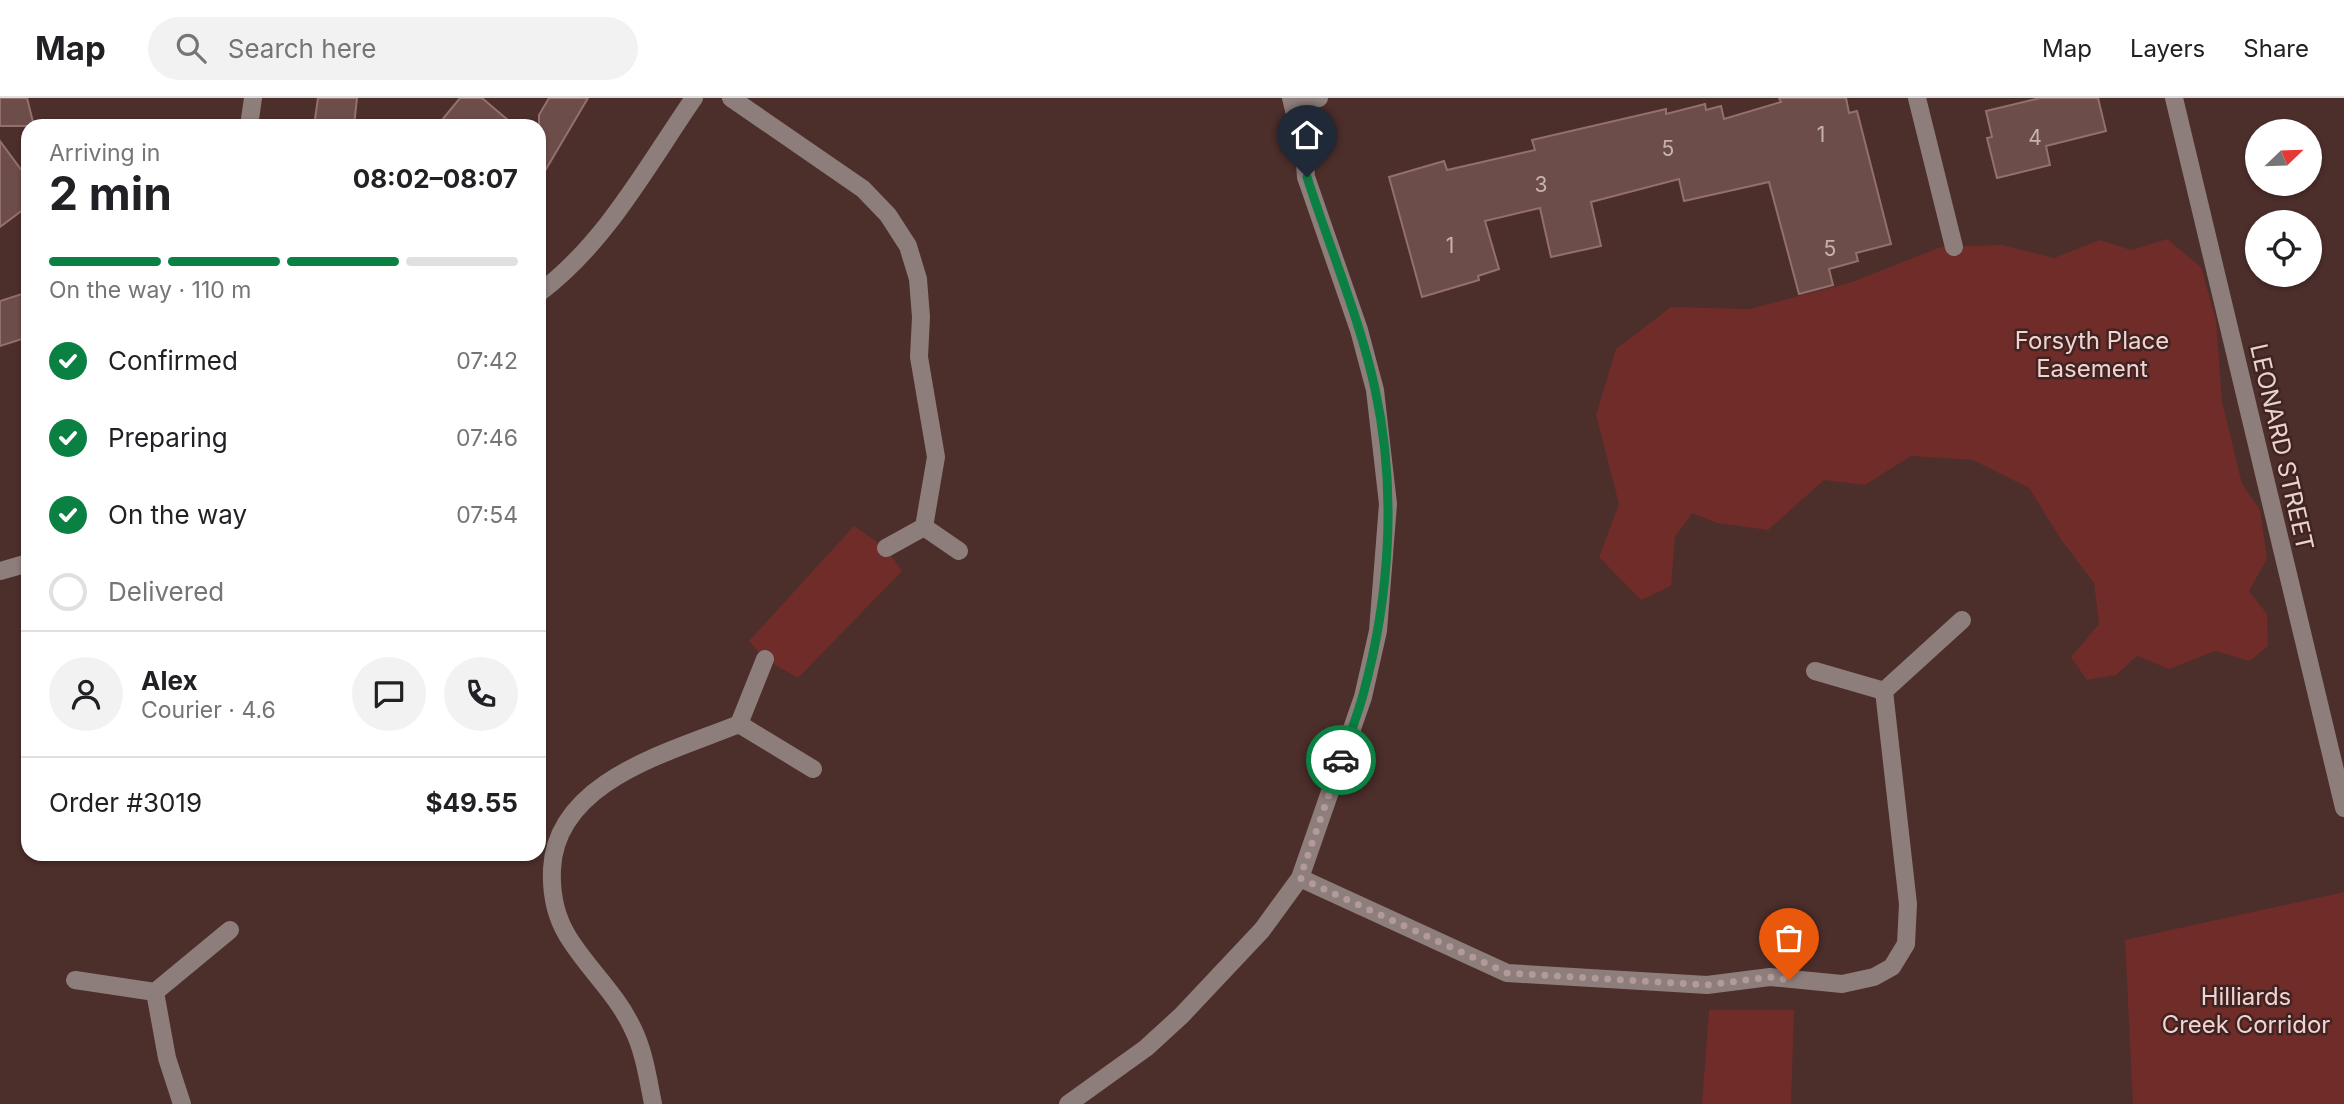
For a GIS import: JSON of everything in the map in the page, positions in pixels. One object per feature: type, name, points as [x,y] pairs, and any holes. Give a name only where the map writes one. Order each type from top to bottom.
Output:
[{"type":"street","points":[[250,119],[253,98]]},
{"type":"street","points":[[546,287],[579,260],[604,229],[694,98]]},
{"type":"street","points":[[731,98],[863,189],[888,215],[908,246],[918,279],[921,317],[919,357],[936,457],[924,527]]},
{"type":"street","points":[[1068,1104],[1146,1048],[1182,1015],[1262,930],[1300,878],[1366,684],[1378,631],[1388,504],[1376,390],[1359,330],[1307,177],[1304,150],[1291,100],[1319,98]]},
{"type":"street","points":[[1917,98],[1954,247]]},
{"type":"street","name":"LEONARD STREET","points":[[2174,98],[2344,808]]},
{"type":"street","points":[[886,548],[924,527]]},
{"type":"street","points":[[924,527],[960,551]]},
{"type":"street","points":[[0,570],[21,565]]},
{"type":"street","points":[[1884,691],[1962,620]]},
{"type":"street","points":[[653,1104],[647,1071],[632,1027],[566,934],[551,894],[553,855],[565,824],[588,795],[621,773],[739,724],[765,659]]},
{"type":"street","points":[[1815,671],[1884,691]]},
{"type":"street","points":[[1300,878],[1507,973],[1707,985],[1770,977],[1842,984],[1874,977],[1892,967],[1906,944],[1908,904],[1884,691]]},
{"type":"street","points":[[739,724],[813,769]]},
{"type":"street","points":[[75,980],[155,992],[230,930]]},
{"type":"street","points":[[155,992],[167,1058],[182,1104]]},
{"type":"green space","name":"Forsyth Place Easement","points":[[2167,239],[2201,267],[2216,320],[2222,401],[2242,484],[2260,510],[2267,559],[2249,591],[2267,614],[2268,646],[2250,661],[2215,651],[2169,669],[2137,656],[2116,675],[2087,680],[2071,657],[2099,624],[2094,583],[2062,541],[2029,488],[1973,460],[1911,456],[1865,485],[1824,480],[1768,530],[1717,523],[1692,513],[1675,537],[1671,586],[1641,600],[1599,557],[1619,504],[1596,415],[1616,349],[1671,307],[1749,309],[1849,283],[1941,247],[2002,245],[2054,258],[2100,240],[2131,250]]},
{"type":"green space","points":[[854,526],[886,548],[902,571],[798,678],[765,659],[749,641]]},
{"type":"green space","name":"Hilliards Creek Corridor","points":[[2344,892],[2344,1104],[2133,1104],[2125,940]]},
{"type":"green space","points":[[1709,1010],[1794,1010],[1791,1104],[1702,1104]]},
{"type":"building","points":[[0,98],[27,98],[32,119],[21,119],[21,126],[0,126]]},
{"type":"building","points":[[318,98],[357,98],[355,119],[315,119]]},
{"type":"building","points":[[460,98],[482,98],[507,119],[443,119]]},
{"type":"building","points":[[549,98],[588,98],[546,169],[546,119],[539,119]]},
{"type":"building","points":[[1779,98],[1846,98],[1849,113],[1857,111],[1891,244],[1856,253],[1858,261],[1829,269],[1833,285],[1799,294],[1769,182],[1684,201],[1679,179],[1591,202],[1601,246],[1551,257],[1540,208],[1485,221],[1499,269],[1478,276],[1479,280],[1422,297],[1389,177],[1444,161],[1447,170],[1535,150],[1532,140],[1666,109],[1666,114],[1705,104],[1706,110],[1721,106],[1724,119],[1781,102]]},
{"type":"building","points":[[2040,98],[2098,98],[2106,131],[2046,146],[2050,165],[1997,178],[1987,138],[1992,137],[1986,111]]},
{"type":"building","points":[[0,141],[21,170],[21,211],[0,227]]},
{"type":"building","points":[[21,294],[21,339],[0,346],[0,301]]},
{"type":"way so far","points":[[1341,760],[1300,878],[1507,973],[1707,985],[1770,977],[1789,980]]},
{"type":"route","points":[[1307,177],[1332,258],[1359,330],[1376,390],[1388,504],[1386,560],[1378,631],[1363,697],[1341,760]]}]
